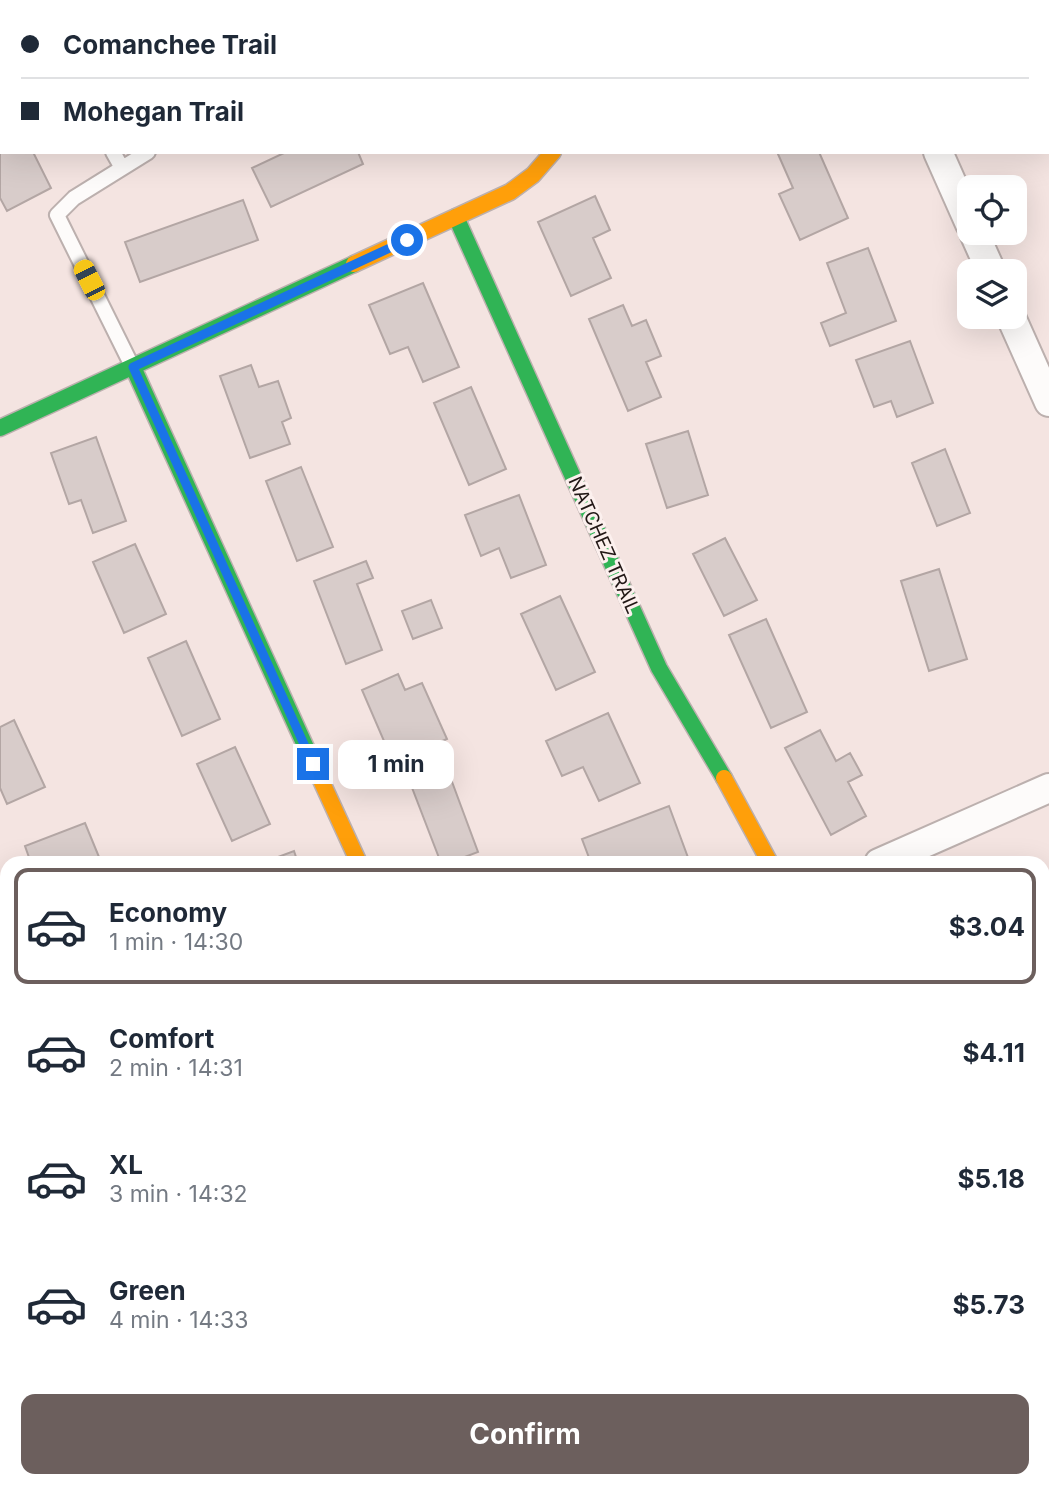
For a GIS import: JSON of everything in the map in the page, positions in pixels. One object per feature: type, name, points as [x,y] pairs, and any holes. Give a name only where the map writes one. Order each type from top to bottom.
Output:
[{"type":"street","points":[[0,428],[498,201],[519,189],[543,168],[552,154]]},
{"type":"street","points":[[939,154],[957,195]]},
{"type":"street","name":"NATCHEZ TRAIL","points":[[456,218],[659,668],[730,788],[766,856]]},
{"type":"street","points":[[1016,329],[1049,402]]},
{"type":"street","points":[[133,367],[356,856]]},
{"type":"street","points":[[894,856],[1049,788]]},
{"type":"lane","points":[[114,154],[122,168]]},
{"type":"lane","points":[[133,367],[57,215],[74,198],[145,154]]},
{"type":"building","points":[[0,154],[34,154],[51,188],[7,211],[0,198]]},
{"type":"building","points":[[282,154],[359,154],[363,164],[271,207],[252,168]]},
{"type":"building","points":[[778,154],[820,154],[848,218],[800,240],[779,194],[793,188]]},
{"type":"building","points":[[595,196],[610,230],[593,238],[611,278],[571,296],[538,222]]},
{"type":"building","points":[[243,200],[258,240],[140,282],[125,242]]},
{"type":"building","points":[[868,248],[896,321],[830,346],[821,323],[846,313],[827,263]]},
{"type":"building","points":[[423,283],[459,367],[423,382],[408,347],[390,354],[369,305]]},
{"type":"building","points":[[623,305],[632,326],[646,320],[661,356],[646,362],[661,397],[628,411],[589,319]]},
{"type":"building","points":[[910,341],[933,403],[897,417],[891,401],[874,407],[856,360]]},
{"type":"building","points":[[251,365],[259,387],[278,381],[291,418],[282,422],[290,444],[250,458],[220,376]]},
{"type":"building","points":[[471,387],[506,469],[469,485],[434,403]]},
{"type":"building","points":[[688,431],[708,495],[667,508],[646,444]]},
{"type":"building","points":[[96,437],[126,521],[93,533],[81,500],[69,504],[51,453]]},
{"type":"building","points":[[945,449],[970,513],[937,526],[912,463]]},
{"type":"building","points":[[301,467],[333,547],[297,561],[266,481]]},
{"type":"building","points":[[519,495],[546,565],[511,578],[499,548],[481,556],[465,515]]},
{"type":"building","points":[[725,538],[757,600],[724,616],[693,554]]},
{"type":"building","points":[[135,544],[166,614],[124,633],[93,562]]},
{"type":"building","points":[[366,561],[373,578],[357,584],[382,650],[346,664],[314,581]]},
{"type":"building","points":[[939,569],[967,659],[929,671],[901,581]]},
{"type":"building","points":[[560,596],[595,672],[556,690],[521,614]]},
{"type":"building","points":[[431,600],[442,628],[413,639],[402,611]]},
{"type":"building","points":[[766,619],[807,712],[771,728],[729,635]]},
{"type":"building","points":[[186,641],[220,719],[182,736],[148,658]]},
{"type":"building","points":[[398,674],[405,690],[422,683],[447,739],[393,762],[362,690]]},
{"type":"building","points":[[608,713],[640,783],[599,801],[583,767],[562,776],[546,741]]},
{"type":"building","points":[[14,720],[45,787],[7,804],[0,788],[0,727]]},
{"type":"building","points":[[820,730],[836,761],[850,753],[862,775],[848,782],[866,816],[831,835],[785,748]]},
{"type":"building","points":[[235,747],[270,824],[232,841],[197,764]]},
{"type":"building","points":[[448,771],[478,852],[467,856],[438,856],[411,785]]},
{"type":"building","points":[[669,806],[687,856],[588,856],[582,839]]},
{"type":"building","points":[[85,823],[99,856],[29,856],[25,846]]},
{"type":"building","points":[[294,851],[296,856],[281,856]]},
{"type":"traffic: fast","points":[[456,217],[659,668],[724,778]]},
{"type":"traffic: fast","points":[[0,428],[354,264]]},
{"type":"traffic: fast","points":[[133,367],[308,752]]},
{"type":"traffic: slow","points":[[354,264],[510,192],[533,175],[551,154]]},
{"type":"traffic: slow","points":[[308,752],[356,856]]},
{"type":"traffic: slow","points":[[724,778],[766,856]]},
{"type":"route","points":[[313,764],[133,367],[407,240]]}]
